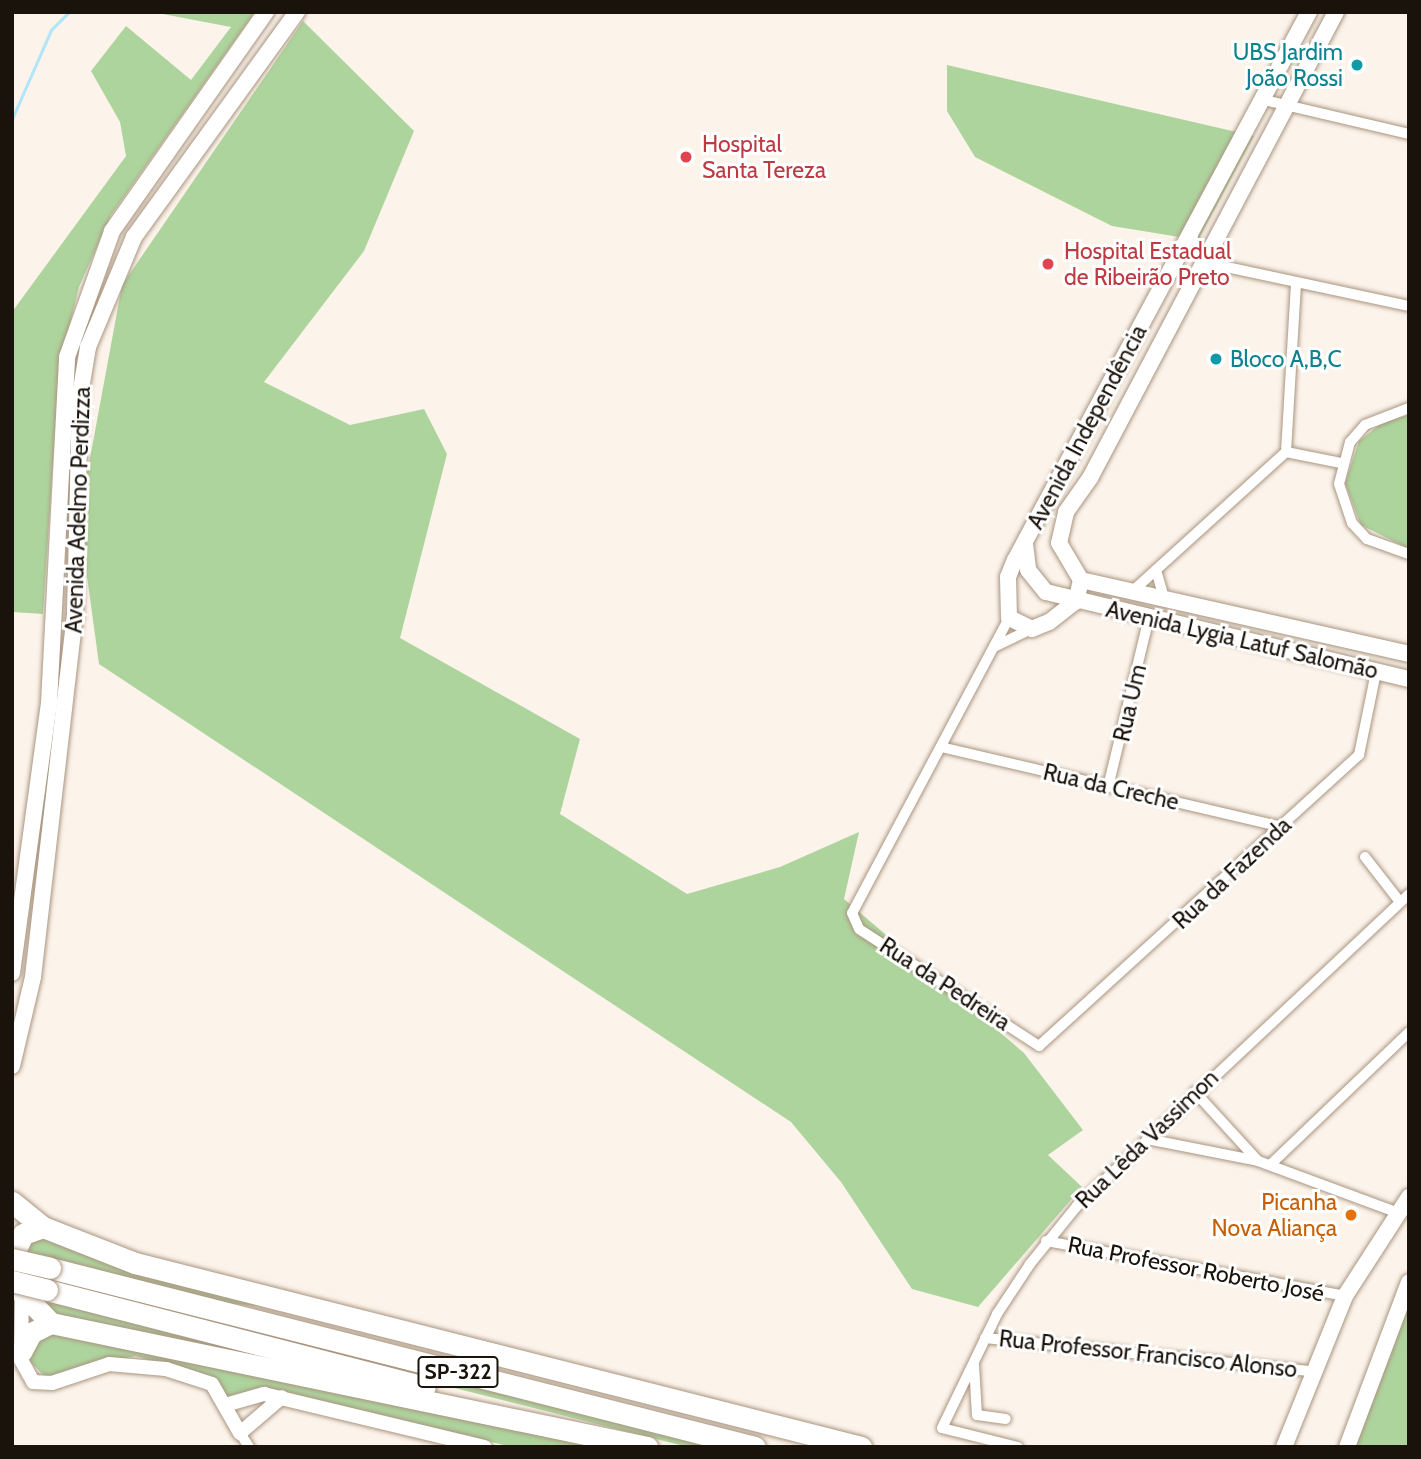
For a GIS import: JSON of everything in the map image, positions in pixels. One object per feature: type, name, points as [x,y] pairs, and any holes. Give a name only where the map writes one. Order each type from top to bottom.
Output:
[{"type":"highway","points":[[12,1202],[43,1227],[135,1263],[438,1342],[861,1447]]},
{"type":"highway","points":[[15,1253],[23,1234],[43,1227]]},
{"type":"highway","name":"SP-322","points":[[15,1253],[50,1268],[161,1298],[755,1447]]},
{"type":"highway","points":[[17,1287],[51,1323],[626,1440],[647,1447]]},
{"type":"highway","name":"SP-322","points":[[17,1287],[47,1290],[654,1447]]},
{"type":"highway","points":[[161,1298],[438,1342]]},
{"type":"highway","points":[[21,1352],[31,1333],[51,1323]]},
{"type":"main road","name":"Avenida Adelmo Perdizza","points":[[12,973],[48,703],[67,357],[112,231],[266,12]]},
{"type":"main road","name":"Avenida Adelmo Perdizza","points":[[12,1066],[75,616],[80,395],[88,347],[134,237],[297,12]]},
{"type":"main road","name":"Avenida Independência","points":[[1076,601],[1035,584],[1025,544],[1309,12]]},
{"type":"main road","name":"Avenida Independência","points":[[1081,580],[1059,543],[1066,512],[1336,12]]},
{"type":"main road","points":[[1025,544],[1008,577],[1009,618],[1032,629],[1076,601],[1081,580]]},
{"type":"main road","name":"Avenida Lygia Latuf Salomão","points":[[1081,580],[1163,594],[1409,654]]},
{"type":"main road","name":"Avenida Lygia Latuf Salomão","points":[[1076,601],[1409,679]]},
{"type":"main road","points":[[1376,671],[1386,649],[1409,646]]},
{"type":"main road","points":[[1284,1447],[1311,1371],[1345,1296],[1396,1212],[1409,1197]]},
{"type":"main road","points":[[12,1225],[17,1287]]},
{"type":"main road","points":[[1347,1447],[1409,1282]]},
{"type":"street","points":[[1261,99],[1283,107],[1409,134]]},
{"type":"street","points":[[1191,231],[1192,247],[1203,262],[1409,306]]},
{"type":"street","points":[[1136,588],[1286,452],[1296,282]]},
{"type":"street","points":[[1409,408],[1365,425],[1341,463],[1339,484],[1352,523],[1385,549],[1409,554]]},
{"type":"street","points":[[1286,452],[1341,463]]},
{"type":"street","points":[[1156,570],[1163,594]]},
{"type":"street","points":[[942,747],[1009,618]]},
{"type":"street","name":"Rua Um","points":[[1108,787],[1149,618]]},
{"type":"street","points":[[991,650],[1032,629]]},
{"type":"street","name":"Rua da Fazenda","points":[[1039,1046],[1359,755],[1376,671]]},
{"type":"street","name":"Rua da Creche","points":[[942,747],[1281,827]]},
{"type":"street","name":"Rua da Pedreira","points":[[942,747],[853,920],[1039,1046]]},
{"type":"street","points":[[1365,857],[1404,898]]},
{"type":"street","name":"Rua Lêda Vassimon","points":[[1018,1447],[942,1428],[985,1338],[1046,1241],[1195,1092],[1404,898]]},
{"type":"street","points":[[1270,1165],[1409,1032]]},
{"type":"street","points":[[1195,1092],[1235,1132],[1258,1161]]},
{"type":"street","points":[[1222,1156],[1234,1148],[1235,1132]]},
{"type":"street","points":[[1147,1139],[1258,1161],[1396,1212]]},
{"type":"street","name":"Rua Professor Roberto José","points":[[1046,1241],[1345,1296]]},
{"type":"street","points":[[17,1287],[21,1352],[27,1378],[42,1385],[131,1364],[205,1380],[225,1405],[239,1440],[249,1447]]},
{"type":"street","name":"Rua Professor Francisco Alonso","points":[[985,1338],[1311,1371]]},
{"type":"street","points":[[974,1362],[977,1415],[1006,1419]]},
{"type":"street","points":[[225,1405],[250,1393],[282,1397],[485,1447]]},
{"type":"street","points":[[239,1440],[282,1397]]},
{"type":"green space","points":[[152,12],[255,12],[111,215],[79,287],[59,369],[43,614],[12,612],[12,312],[126,156],[120,122],[91,71],[126,26],[191,80],[231,27]]},
{"type":"green space","points":[[303,21],[414,131],[364,251],[264,382],[350,425],[424,409],[447,454],[400,638],[580,739],[560,814],[687,894],[780,867],[859,832],[844,899],[1024,1053],[1083,1130],[1048,1155],[1082,1187],[978,1307],[912,1289],[841,1182],[791,1122],[99,664],[79,518],[122,285]]},
{"type":"green space","points":[[947,65],[1254,136],[1198,240],[1112,226],[975,157],[947,111]]},
{"type":"green space","points":[[1409,415],[1409,549],[1361,525],[1345,483],[1359,441],[1383,422]]},
{"type":"green space","points":[[39,1236],[119,1267],[291,1309],[226,1303],[23,1254],[27,1240]]},
{"type":"green space","points":[[45,1272],[734,1447],[688,1447],[427,1381],[42,1283]]},
{"type":"green space","points":[[1409,1282],[1409,1447],[1347,1447]]},
{"type":"green space","points":[[36,1297],[373,1383],[58,1320]]},
{"type":"green space","points":[[44,1329],[608,1447],[512,1447],[271,1389],[228,1398],[210,1377],[135,1356],[45,1377],[26,1357]]},
{"type":"waterway","points":[[12,119],[51,30],[69,12]]},
{"type":"place","name":"UBS Jardim João Rossi","points":[[1357,65]]},
{"type":"place","name":"Hospital Santa Tereza","points":[[686,157]]},
{"type":"place","name":"Hospital Estadual de Ribeirão Preto","points":[[1048,264]]},
{"type":"place","name":"Bloco A,B,C","points":[[1216,359]]},
{"type":"place","name":"Picanha Nova Aliança","points":[[1351,1215]]}]
